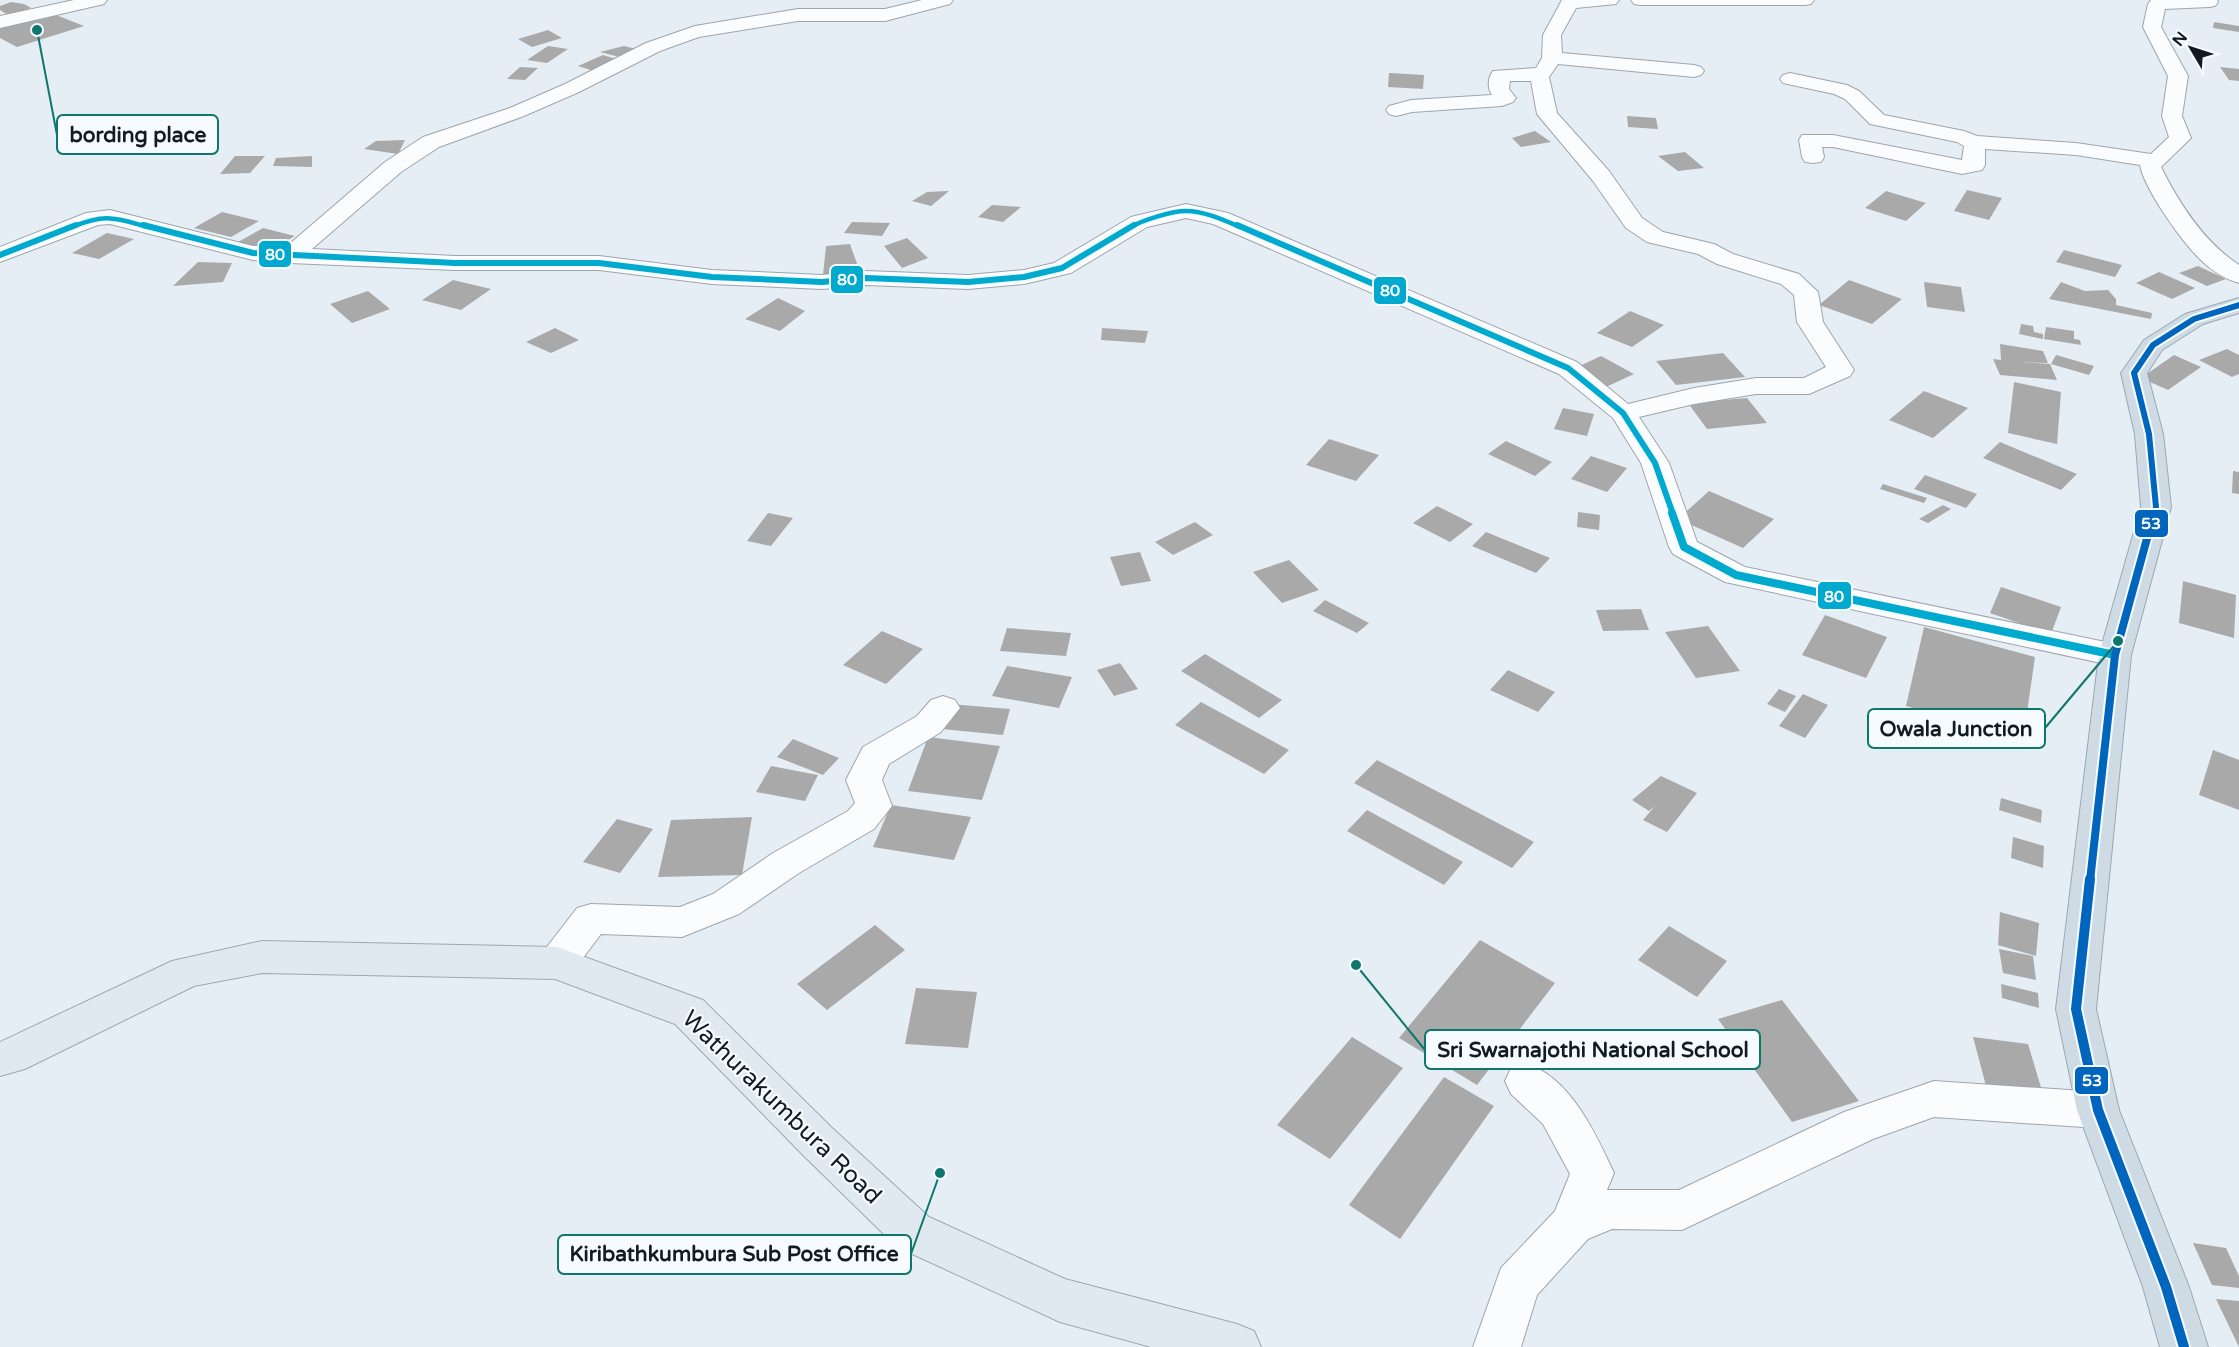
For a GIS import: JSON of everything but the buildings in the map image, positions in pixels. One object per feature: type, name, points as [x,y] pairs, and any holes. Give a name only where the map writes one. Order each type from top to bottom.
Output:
[{"type":"highway","points":[[2184,1347],[2166,1287],[2098,1110],[2076,1009],[2115,655],[2156,507],[2149,434],[2134,373],[2153,345],[2194,319],[2239,306]]},
{"type":"main road","name":"Wathurakumbura Road","points":[[0,1059],[10,1057],[186,972],[262,957],[557,963],[689,1012],[816,1140],[913,1232],[1060,1300],[1237,1347]]},
{"type":"street","points":[[0,22],[98,0]]},
{"type":"street","points":[[290,256],[393,167],[431,142],[517,112],[572,88],[653,46],[695,32],[798,15],[885,15],[944,0]]},
{"type":"street","points":[[1391,109],[1502,100],[1506,98],[1499,90],[1500,75],[1543,73],[1552,58],[1552,35],[1569,3],[1610,0]]},
{"type":"street","points":[[1640,0],[1804,0]]},
{"type":"street","points":[[2208,0],[2209,2],[2157,3],[2152,27],[2178,76],[2172,116],[2180,138],[2150,166],[2166,200],[2211,258],[2239,276]]},
{"type":"street","points":[[1552,58],[1694,70]]},
{"type":"street","points":[[1532,75],[1539,78],[1547,114],[1601,176],[1634,223],[1655,237],[1706,249],[1725,259],[1790,279],[1806,292],[1810,322],[1841,370],[1809,386],[1756,386],[1694,396],[1623,413]]},
{"type":"street","points":[[1790,79],[1840,89],[1852,95],[1877,120],[1964,138],[1975,144],[1979,142],[2076,149],[2157,161]]},
{"type":"street","points":[[1813,157],[1810,140],[1833,141],[1962,167],[1974,165],[1975,144]]},
{"type":"street","points":[[0,255],[94,218],[110,217],[253,254],[455,262],[600,263],[712,278],[822,282],[866,278],[968,282],[1024,277],[1062,268],[1138,222],[1185,211],[1220,218],[1568,368],[1623,413],[1655,463],[1684,547],[1736,574],[1909,613],[2115,655]]},
{"type":"street","points":[[557,963],[591,919],[682,921],[726,904],[786,863],[861,820],[874,806],[864,780],[875,756],[929,724],[943,708]]},
{"type":"street","points":[[1526,1081],[1558,1112],[1592,1173],[1592,1216]]},
{"type":"street","points":[[1497,1347],[1517,1283],[1592,1216],[1682,1210],[1859,1125],[1934,1099],[2098,1110]]},
{"type":"transit line","name":"80","points":[[0,255],[94,218],[110,217],[253,253],[455,263],[599,263],[712,277],[822,282],[866,278],[968,282],[1024,277],[1062,268],[1139,222],[1186,211],[1220,218],[1568,368],[1623,413],[1655,463],[1684,547],[1736,575],[2115,655]]},
{"type":"transit line","name":"53","points":[[2184,1347],[2166,1287],[2098,1110],[2076,1009],[2115,655],[2156,507],[2149,434],[2134,373],[2153,345],[2194,319],[2239,305]]},
{"type":"place","name":"bording place","points":[[37,30]]},
{"type":"place","name":"Owala Junction","points":[[2118,641]]},
{"type":"place","name":"Sri Swarnajothi National School","points":[[1356,965]]},
{"type":"place","name":"Kiribathkumbura Sub Post Office","points":[[940,1173]]}]
